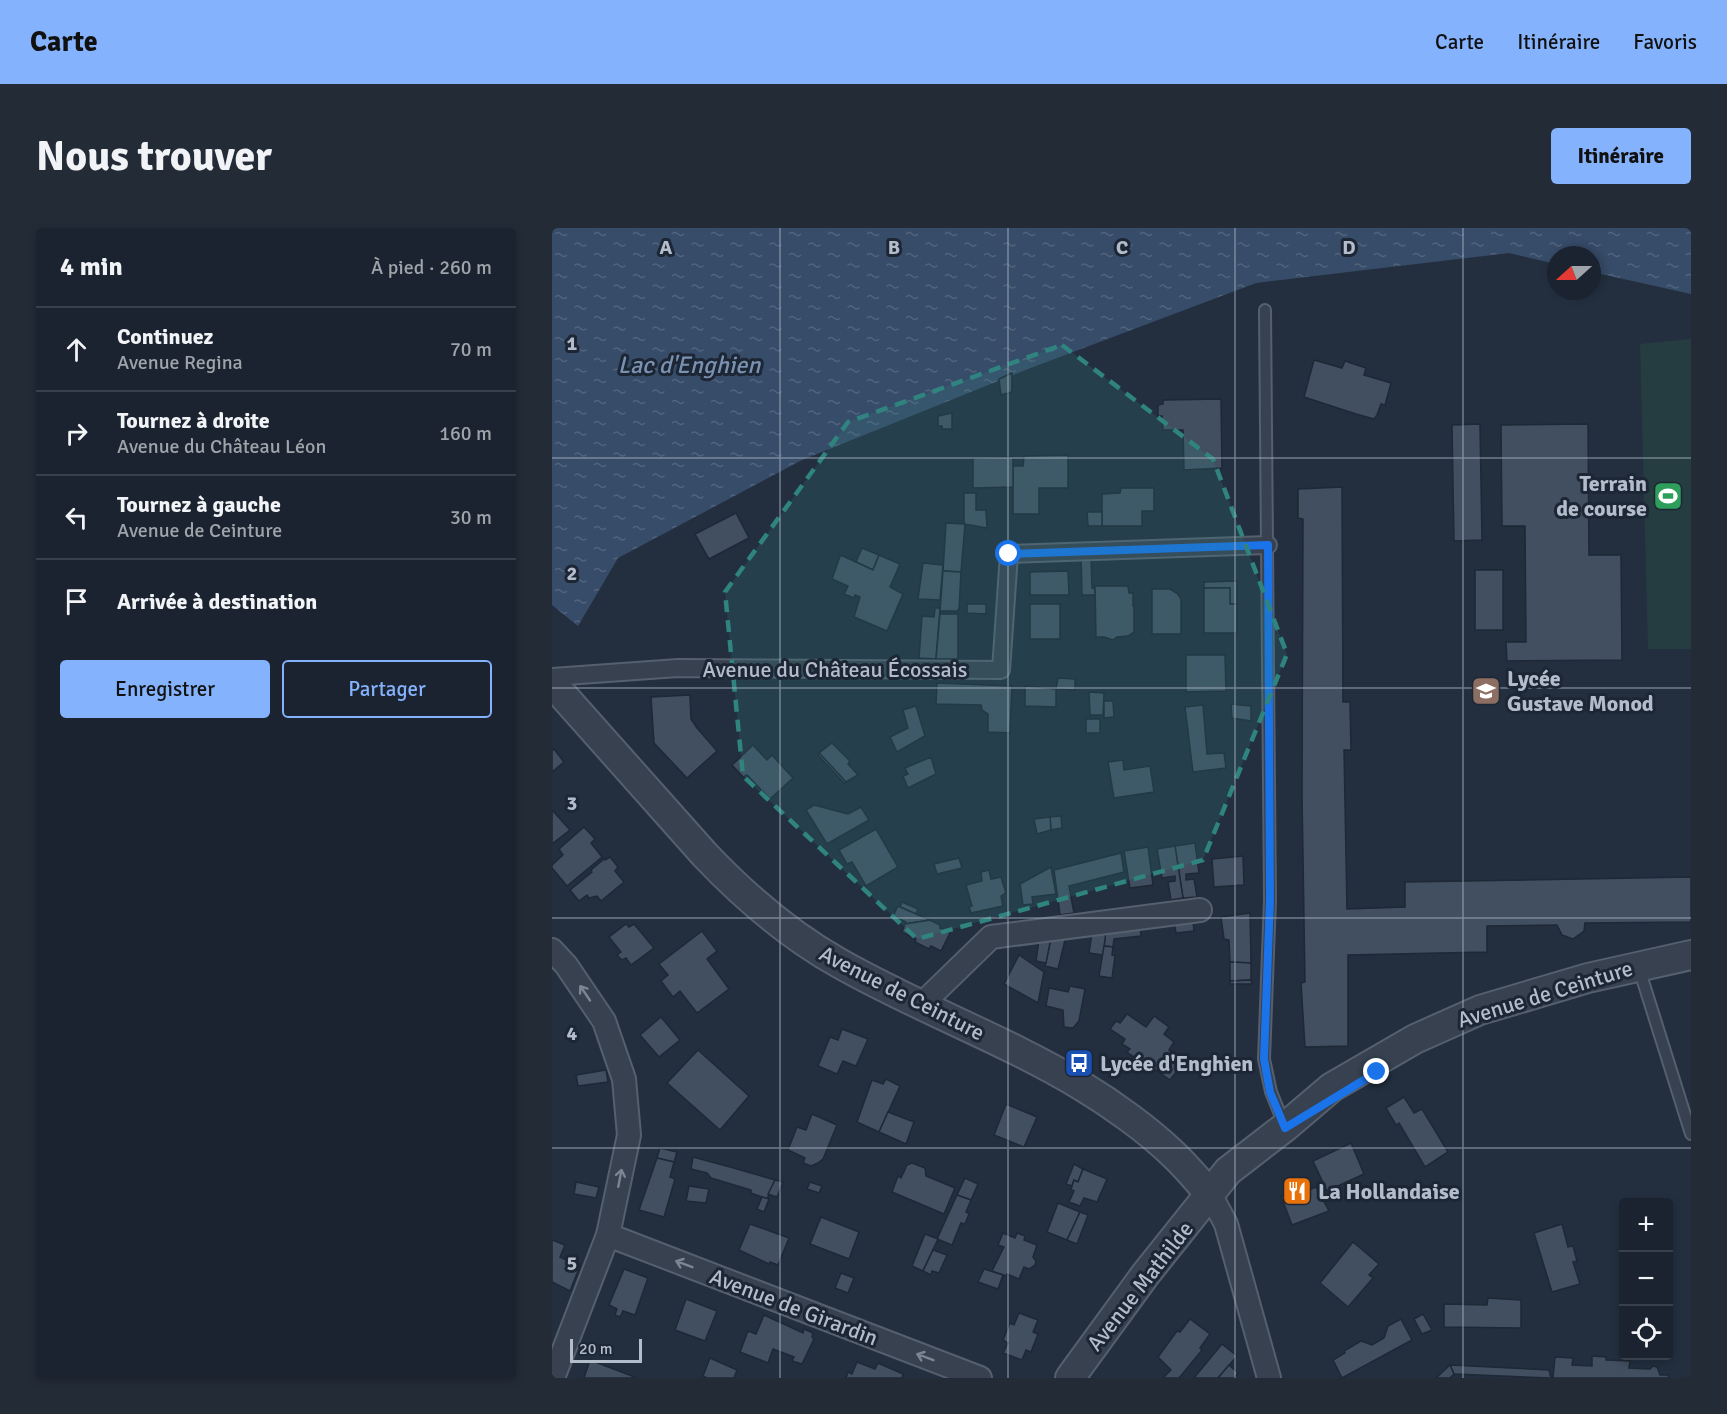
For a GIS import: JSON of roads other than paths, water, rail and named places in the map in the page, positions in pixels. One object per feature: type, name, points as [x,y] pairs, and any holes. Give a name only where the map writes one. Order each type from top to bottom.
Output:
[{"type":"street","name":"Avenue du Château Écossais","points":[[552,676],[678,668],[1001,670],[1009,554],[1268,545]]},
{"type":"street","name":"Avenue de Ceinture","points":[[552,683],[705,855],[747,896],[796,936],[837,962],[1015,1050],[1083,1087],[1155,1138],[1210,1194],[1228,1171],[1341,1082],[1396,1049],[1454,1020],[1561,985],[1652,962],[1691,955]]},
{"type":"street","points":[[921,1005],[991,937],[1200,910]]},
{"type":"street","points":[[552,950],[566,965],[604,1021],[624,1079],[628,1135],[608,1235],[553,1378]]},
{"type":"street","name":"Avenue de Ceinture","points":[[1285,1128],[1387,1066],[1466,1028],[1500,1016],[1691,966]]},
{"type":"street","points":[[1210,1194],[1226,1224],[1269,1378]]},
{"type":"street","name":"Avenue Mathilde","points":[[1070,1378],[1145,1275],[1210,1194]]},
{"type":"street","name":"Avenue de Girardin","points":[[608,1235],[980,1378]]},
{"type":"lane","points":[[1265,310],[1270,900],[1264,1059],[1270,1092],[1285,1128]]},
{"type":"lane","points":[[1642,978],[1691,1134]]},
{"type":"water","name":"Lac d'Enghien","points":[[552,228],[1691,228],[1691,294],[1601,274],[1601,246],[1547,246],[1547,262],[1509,253],[1256,283],[1028,369],[802,460],[618,558],[578,626],[552,605]]},
{"type":"place","name":"Terrain de course","points":[[1668,496]]},
{"type":"place","name":"Lycée Gustave Monod","points":[[1486,691]]},
{"type":"place","name":"Lycée d'Enghien","points":[[1079,1063]]},
{"type":"place","name":"La Hollandaise","points":[[1297,1191]]}]
